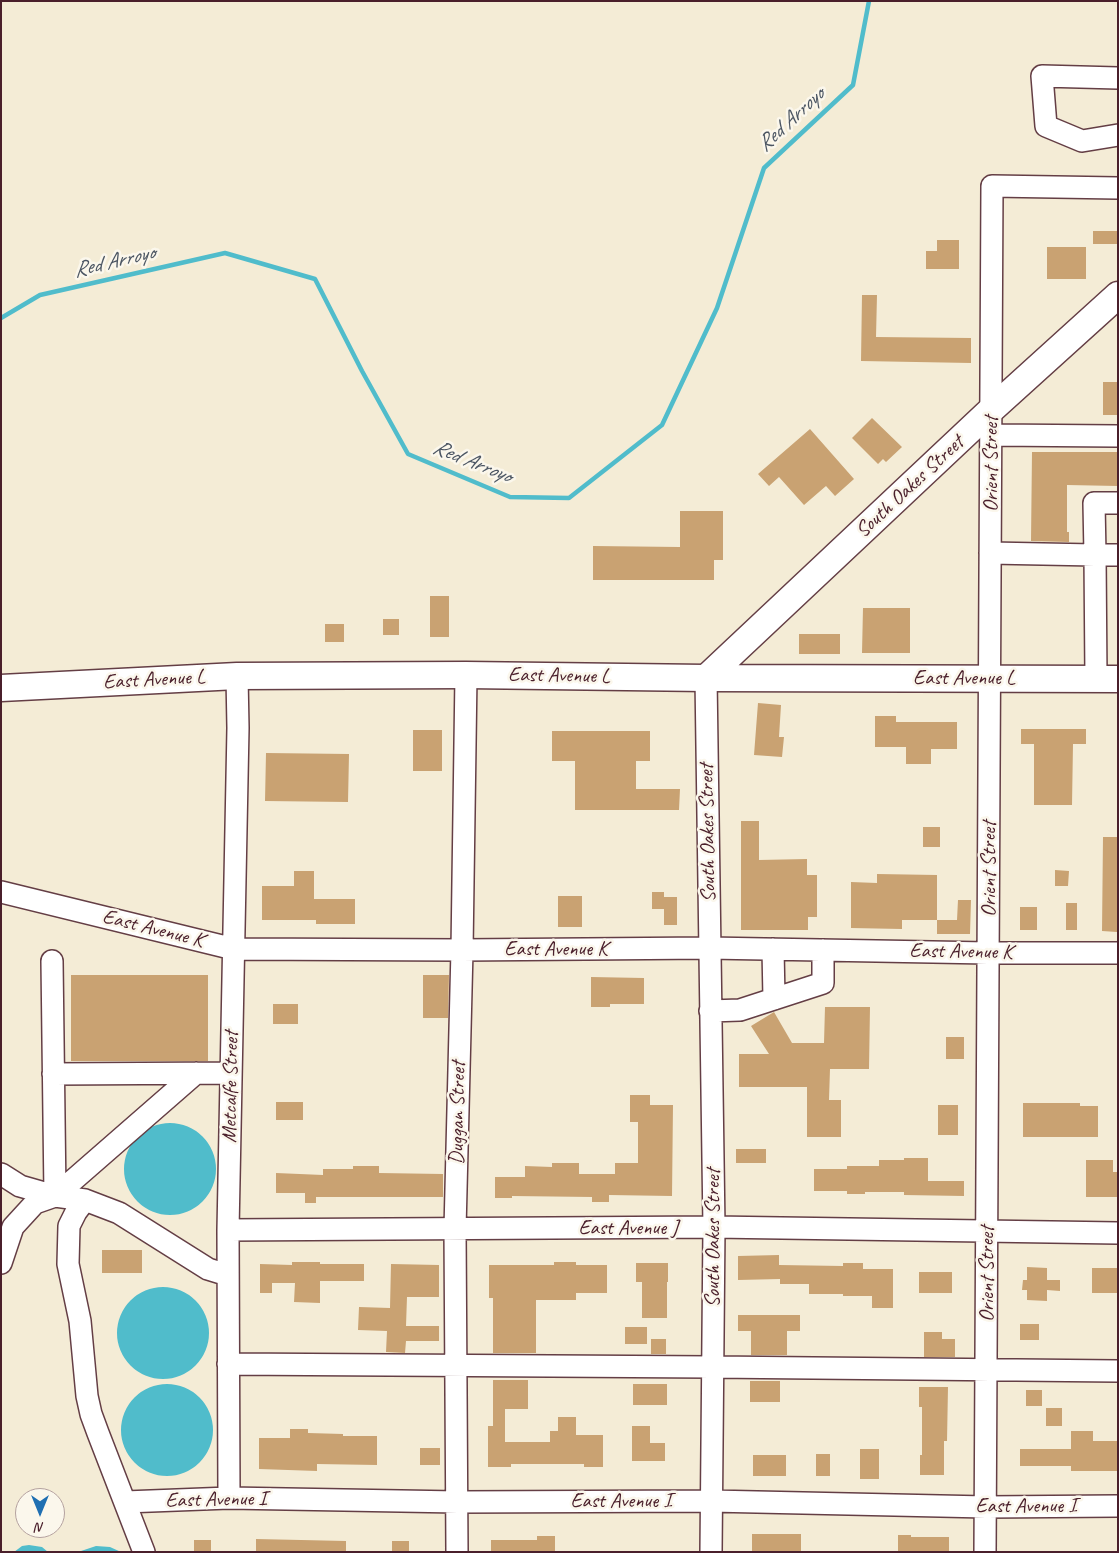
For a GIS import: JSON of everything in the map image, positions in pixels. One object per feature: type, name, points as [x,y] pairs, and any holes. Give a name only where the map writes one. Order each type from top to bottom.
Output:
[{"type":"main road","name":"South Oakes Street","points":[[706,678],[991,422],[1118,295]]},
{"type":"main road","name":"East Avenue L","points":[[1,688],[238,676],[466,675],[706,678],[1107,679]]},
{"type":"street","points":[[1118,78],[1042,76],[1046,126],[1082,141],[1118,134]]},
{"type":"street","name":"Orient Street","points":[[986,1552],[992,186],[1118,188]]},
{"type":"street","points":[[991,422],[1118,436]]},
{"type":"street","points":[[1107,679],[1095,555],[1094,503],[1118,503]]},
{"type":"street","points":[[990,553],[1118,555]]},
{"type":"street","name":"Duggan Street","points":[[458,1552],[455,1229],[466,675]]},
{"type":"street","name":"Metcalfe Street","points":[[229,1498],[228,1230],[238,676]]},
{"type":"street","name":"South Oakes Street","points":[[706,678],[714,1228],[711,1552]]},
{"type":"street","name":"East Avenue K","points":[[1,892],[234,949],[710,948],[988,953],[1118,953]]},
{"type":"street","points":[[773,949],[774,1000]]},
{"type":"street","points":[[710,1011],[740,1010],[824,983],[823,950]]},
{"type":"street","points":[[52,961],[55,1196]]},
{"type":"street","points":[[1,1263],[13,1227],[35,1203],[55,1196],[196,1073]]},
{"type":"street","points":[[53,1074],[231,1073]]},
{"type":"street","points":[[1,1174],[20,1186],[55,1196],[85,1200],[118,1213],[208,1269],[228,1273]]},
{"type":"street","points":[[85,1200],[69,1226],[68,1264],[80,1321],[84,1379],[89,1405],[98,1433],[144,1552]]},
{"type":"street","name":"East Avenue J","points":[[228,1230],[714,1228],[1118,1233]]},
{"type":"street","points":[[228,1364],[1118,1371]]},
{"type":"street","name":"East Avenue I","points":[[125,1502],[229,1498],[458,1502],[711,1501],[986,1507],[1118,1506]]},
{"type":"water","points":[[170,1123],[188,1126],[203,1136],[213,1151],[216,1169],[213,1187],[203,1202],[188,1212],[170,1215],[152,1212],[137,1202],[127,1187],[124,1169],[127,1151],[137,1136],[152,1126]]},
{"type":"water","points":[[163,1287],[181,1290],[196,1300],[206,1315],[209,1333],[206,1351],[196,1366],[181,1376],[163,1379],[145,1376],[130,1366],[120,1351],[117,1333],[120,1315],[130,1300],[145,1290]]},
{"type":"water","points":[[167,1384],[185,1387],[200,1397],[210,1412],[213,1430],[210,1448],[200,1463],[185,1473],[167,1476],[149,1473],[134,1463],[124,1448],[121,1430],[124,1412],[134,1397],[149,1387]]},
{"type":"water","points":[[22,1546],[42,1547],[48,1552],[14,1552]]},
{"type":"water","points":[[96,1546],[110,1547],[121,1552],[78,1552]]},
{"type":"building","points":[[1093,231],[1118,231],[1118,244],[1093,244]]},
{"type":"building","points":[[937,240],[959,240],[959,269],[926,269],[926,251],[937,251]]},
{"type":"building","points":[[1047,247],[1086,247],[1086,279],[1047,279]]},
{"type":"building","points":[[862,295],[877,295],[876,337],[971,338],[971,363],[861,361]]},
{"type":"building","points":[[1103,382],[1118,382],[1118,415],[1103,415]]},
{"type":"building","points":[[872,418],[902,447],[886,462],[883,459],[878,464],[852,438]]},
{"type":"building","points":[[810,429],[854,479],[835,496],[826,486],[804,505],[779,477],[769,486],[758,474]]},
{"type":"building","points":[[1032,452],[1118,452],[1118,486],[1067,485],[1067,532],[1069,532],[1069,542],[1031,541]]},
{"type":"building","points":[[680,511],[723,511],[723,560],[714,560],[714,580],[593,580],[593,546],[680,547]]},
{"type":"building","points":[[430,596],[449,596],[449,637],[430,637]]},
{"type":"building","points":[[863,608],[910,608],[910,653],[862,653]]},
{"type":"building","points":[[383,619],[399,619],[399,635],[383,635]]},
{"type":"building","points":[[325,624],[344,624],[344,642],[325,642]]},
{"type":"building","points":[[799,634],[840,634],[840,654],[799,654]]},
{"type":"building","points":[[758,703],[781,705],[779,737],[784,737],[782,757],[754,755]]},
{"type":"building","points":[[875,716],[896,716],[896,722],[957,722],[957,749],[931,749],[931,764],[906,764],[906,747],[875,747]]},
{"type":"building","points":[[1021,729],[1086,729],[1086,744],[1073,744],[1072,805],[1034,805],[1034,744],[1021,744]]},
{"type":"building","points":[[413,730],[442,730],[442,771],[413,771]]},
{"type":"building","points":[[552,731],[650,731],[650,761],[636,761],[636,789],[680,789],[679,810],[575,810],[575,761],[552,761]]},
{"type":"building","points":[[266,753],[349,754],[348,802],[265,801]]},
{"type":"building","points":[[741,821],[759,821],[759,860],[807,859],[807,875],[817,875],[817,917],[808,917],[808,930],[741,930]]},
{"type":"building","points":[[923,827],[940,827],[940,847],[923,847]]},
{"type":"building","points":[[1103,837],[1118,837],[1117,932],[1102,931]]},
{"type":"building","points":[[1055,870],[1069,871],[1068,886],[1055,886]]},
{"type":"building","points":[[294,871],[314,871],[314,899],[355,899],[355,924],[316,924],[316,920],[262,920],[262,886],[294,886]]},
{"type":"building","points":[[877,874],[937,875],[937,920],[902,920],[902,929],[851,928],[851,882],[877,883]]},
{"type":"building","points":[[652,892],[664,892],[664,897],[677,897],[677,925],[664,925],[664,909],[652,909]]},
{"type":"building","points":[[558,896],[582,896],[582,927],[558,927]]},
{"type":"building","points":[[958,900],[971,900],[970,934],[937,934],[937,920],[957,920]]},
{"type":"building","points":[[1066,903],[1077,903],[1077,930],[1066,930]]},
{"type":"building","points":[[1020,907],[1037,907],[1037,930],[1020,930]]},
{"type":"building","points":[[71,975],[208,975],[208,1061],[71,1061]]},
{"type":"building","points":[[423,975],[449,975],[448,1018],[423,1018]]},
{"type":"building","points":[[591,977],[644,978],[644,1004],[610,1004],[610,1007],[591,1007]]},
{"type":"building","points":[[273,1004],[298,1004],[298,1024],[273,1024]]},
{"type":"building","points":[[825,1007],[870,1007],[869,1069],[830,1069],[829,1100],[841,1100],[841,1137],[807,1137],[807,1087],[739,1087],[739,1054],[769,1054],[751,1026],[774,1012],[792,1043],[824,1043]]},
{"type":"building","points":[[946,1037],[964,1037],[964,1059],[946,1059]]},
{"type":"building","points":[[630,1095],[650,1095],[650,1105],[673,1105],[672,1196],[609,1195],[609,1202],[592,1202],[592,1197],[512,1196],[512,1198],[495,1198],[495,1177],[525,1177],[525,1166],[552,1167],[552,1163],[579,1163],[579,1174],[615,1174],[615,1163],[638,1163],[638,1122],[630,1122]]},
{"type":"building","points":[[276,1102],[303,1102],[303,1120],[276,1120]]},
{"type":"building","points":[[1023,1103],[1080,1103],[1080,1106],[1098,1106],[1098,1137],[1023,1137]]},
{"type":"building","points":[[938,1105],[958,1105],[958,1135],[938,1135]]},
{"type":"building","points":[[736,1149],[766,1149],[766,1163],[736,1163]]},
{"type":"building","points":[[904,1158],[928,1158],[928,1181],[964,1181],[964,1196],[904,1195],[904,1192],[847,1194],[847,1191],[814,1191],[814,1169],[847,1169],[847,1166],[879,1166],[879,1160],[904,1160]]},
{"type":"building","points":[[1086,1160],[1113,1160],[1113,1172],[1118,1172],[1118,1197],[1086,1197]]},
{"type":"building","points":[[353,1166],[379,1166],[379,1173],[443,1174],[443,1197],[316,1197],[316,1203],[305,1203],[305,1193],[276,1193],[276,1173],[323,1175],[323,1169],[353,1169]]},
{"type":"building","points":[[102,1250],[142,1250],[142,1273],[102,1273]]},
{"type":"building","points":[[779,1255],[779,1265],[843,1266],[843,1263],[863,1263],[863,1269],[893,1269],[893,1308],[872,1308],[872,1296],[809,1294],[809,1284],[780,1284],[780,1279],[738,1280],[738,1256]]},
{"type":"building","points":[[292,1262],[364,1264],[364,1281],[320,1281],[320,1303],[294,1302],[295,1283],[272,1283],[272,1293],[260,1293],[260,1264],[292,1265]]},
{"type":"building","points":[[554,1262],[576,1262],[576,1265],[607,1265],[607,1293],[576,1293],[576,1300],[536,1300],[536,1353],[493,1353],[493,1298],[489,1298],[489,1265],[554,1265]]},
{"type":"building","points":[[636,1263],[668,1263],[667,1318],[642,1318],[642,1282],[636,1282]]},
{"type":"building","points":[[391,1264],[439,1265],[439,1297],[407,1297],[406,1326],[439,1326],[439,1341],[406,1341],[405,1353],[386,1352],[387,1331],[358,1330],[359,1307],[390,1308]]},
{"type":"building","points":[[1027,1267],[1047,1268],[1047,1280],[1060,1280],[1060,1291],[1047,1290],[1047,1301],[1027,1300],[1027,1290],[1022,1290],[1023,1280],[1027,1280]]},
{"type":"building","points":[[1092,1268],[1118,1268],[1118,1293],[1092,1293]]},
{"type":"building","points":[[919,1272],[952,1272],[952,1293],[919,1293]]},
{"type":"building","points":[[738,1315],[800,1315],[800,1331],[787,1331],[787,1355],[751,1355],[751,1331],[738,1331]]},
{"type":"building","points":[[1020,1324],[1039,1324],[1039,1340],[1020,1340]]},
{"type":"building","points":[[625,1327],[647,1327],[647,1344],[625,1344]]},
{"type":"building","points":[[924,1332],[942,1332],[942,1339],[955,1339],[955,1357],[924,1357]]},
{"type":"building","points":[[651,1339],[666,1339],[666,1354],[651,1354]]},
{"type":"building","points":[[493,1380],[528,1380],[528,1409],[505,1409],[505,1442],[550,1442],[550,1431],[558,1431],[558,1417],[576,1417],[576,1435],[603,1435],[603,1467],[584,1467],[584,1464],[511,1464],[511,1467],[488,1467],[488,1426],[493,1426]]},
{"type":"building","points":[[750,1381],[780,1381],[780,1402],[750,1402]]},
{"type":"building","points":[[633,1384],[667,1384],[667,1405],[633,1405]]},
{"type":"building","points":[[919,1387],[948,1387],[947,1441],[944,1441],[944,1475],[920,1475],[922,1407],[919,1407]]},
{"type":"building","points":[[1026,1390],[1042,1390],[1042,1406],[1026,1406]]},
{"type":"building","points":[[1046,1408],[1062,1408],[1062,1426],[1046,1426]]},
{"type":"building","points":[[632,1426],[650,1426],[650,1443],[665,1443],[665,1461],[632,1461]]},
{"type":"building","points":[[290,1429],[308,1429],[308,1433],[343,1434],[343,1436],[377,1436],[377,1465],[317,1464],[317,1471],[259,1469],[259,1438],[290,1438]]},
{"type":"building","points":[[1071,1431],[1093,1431],[1093,1441],[1118,1441],[1118,1471],[1071,1471],[1071,1466],[1020,1466],[1020,1449],[1071,1449]]},
{"type":"building","points":[[420,1448],[440,1448],[440,1465],[420,1465]]},
{"type":"building","points":[[860,1449],[879,1449],[879,1479],[860,1479]]},
{"type":"building","points":[[816,1454],[830,1454],[830,1476],[816,1476]]},
{"type":"building","points":[[753,1455],[786,1455],[786,1476],[753,1476]]},
{"type":"building","points":[[752,1534],[801,1534],[801,1552],[752,1552]]},
{"type":"building","points":[[898,1535],[949,1537],[949,1552],[898,1552]]},
{"type":"building","points":[[537,1536],[555,1536],[555,1552],[491,1552],[491,1540],[537,1540]]},
{"type":"building","points":[[256,1539],[346,1541],[346,1552],[256,1552]]},
{"type":"building","points":[[194,1540],[211,1540],[211,1552],[194,1552]]},
{"type":"building","points":[[392,1541],[409,1541],[409,1552],[392,1552]]},
{"type":"waterway","name":"Red Arroyo","points":[[1,318],[40,295],[225,253],[315,279],[362,371],[408,454],[510,497],[569,498],[662,425],[717,308],[764,168],[853,85],[869,1]]}]
